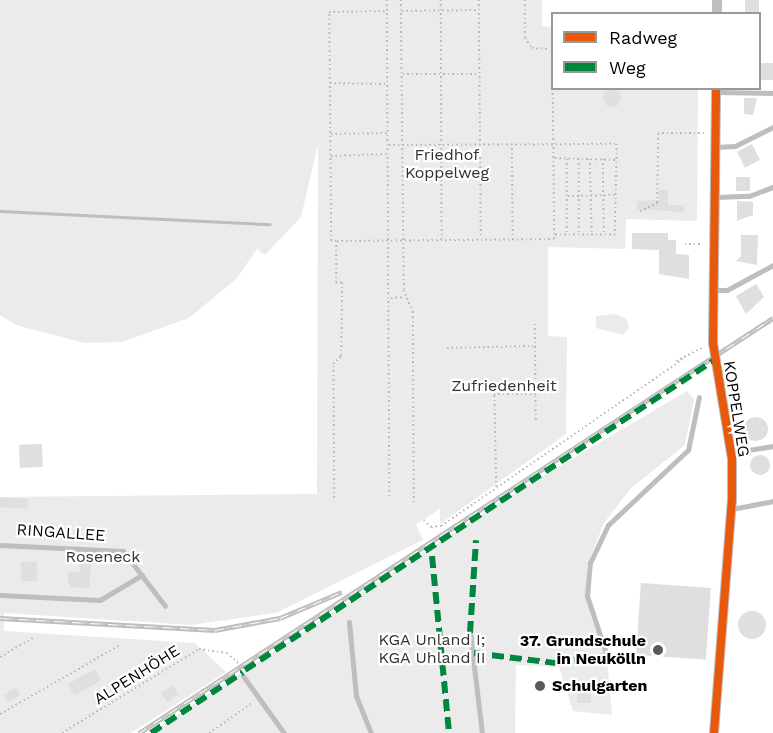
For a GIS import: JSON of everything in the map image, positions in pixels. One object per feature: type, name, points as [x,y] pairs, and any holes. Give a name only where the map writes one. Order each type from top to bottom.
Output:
[{"type":"street","name":"KOPPELWEG","points":[[714,733],[732,509],[730,453],[713,343],[716,90]]},
{"type":"lane","points":[[716,90],[773,93]]},
{"type":"lane","points":[[715,147],[735,146],[773,127]]},
{"type":"lane","points":[[714,197],[749,196],[773,187]]},
{"type":"lane","points":[[713,290],[727,290],[773,265]]},
{"type":"lane","points":[[609,662],[587,596],[590,563],[608,525],[688,450],[699,397]]},
{"type":"lane","points":[[730,453],[773,446]]},
{"type":"lane","points":[[732,509],[773,501]]},
{"type":"lane","name":"RINGALLEE","points":[[0,545],[123,551],[165,606]]},
{"type":"lane","points":[[0,595],[100,600],[142,575]]},
{"type":"lane","points":[[349,622],[356,696],[371,733]]},
{"type":"lane","points":[[470,633],[482,733]]},
{"type":"lane","points":[[243,676],[257,699],[284,733]]},
{"type":"path","points":[[387,0],[390,498]]},
{"type":"path","points":[[401,0],[403,241],[406,297],[413,312],[414,503]]},
{"type":"path","points":[[441,0],[442,240]]},
{"type":"path","points":[[479,0],[481,239]]},
{"type":"path","points":[[525,0],[525,38],[532,48],[551,49]]},
{"type":"path","points":[[402,10],[479,10]]},
{"type":"path","points":[[388,11],[329,12],[330,241],[513,240],[554,235],[615,235],[617,144],[388,145]]},
{"type":"path","points":[[402,74],[479,74]]},
{"type":"path","points":[[329,83],[387,84]]},
{"type":"path","points":[[552,90],[554,235]]},
{"type":"path","points":[[330,134],[388,133]]},
{"type":"path","points":[[640,211],[657,203],[658,133],[698,134]]},
{"type":"path","points":[[512,144],[513,240]]},
{"type":"path","points":[[330,156],[388,154]]},
{"type":"path","points":[[554,158],[616,160]]},
{"type":"path","points":[[567,159],[567,235]]},
{"type":"path","points":[[579,159],[579,235]]},
{"type":"path","points":[[590,159],[592,235]]},
{"type":"path","points":[[603,159],[604,235]]},
{"type":"path","points":[[567,196],[615,195]]},
{"type":"path","points":[[334,498],[333,364],[341,356],[336,241]]},
{"type":"path","points":[[685,244],[713,244]]},
{"type":"path","points":[[390,298],[406,297]]},
{"type":"path","points":[[535,324],[536,423]]},
{"type":"path","points":[[424,520],[430,527],[441,526],[684,359],[713,343]]},
{"type":"path","points":[[447,348],[535,346]]},
{"type":"path","points":[[676,360],[684,359]]},
{"type":"path","points":[[496,488],[494,394],[536,394]]},
{"type":"path","points":[[0,657],[34,637]]},
{"type":"path","points":[[0,714],[120,645]]},
{"type":"path","points":[[209,733],[257,699]]},
{"type":"green space","points":[[0,0],[542,0],[542,26],[551,27],[551,90],[698,90],[697,221],[626,219],[625,249],[548,247],[548,336],[567,337],[566,434],[440,524],[440,509],[416,524],[423,540],[276,613],[191,625],[4,613],[4,631],[195,643],[226,672],[131,733],[0,733],[0,497],[317,494],[318,144],[301,217],[265,255],[257,249],[236,279],[189,318],[122,342],[84,343],[16,325],[0,315]]},
{"type":"green space","points":[[616,314],[627,319],[629,328],[623,335],[596,328],[596,316]]},
{"type":"green space","name":"KGA Unland I; KGA Uhland II","points":[[687,391],[694,399],[685,445],[630,489],[604,523],[587,566],[588,602],[607,658],[612,715],[573,711],[559,667],[516,665],[515,733],[150,733],[506,498]]},
{"type":"building","points":[[745,0],[759,0],[759,12],[745,12]]},
{"type":"building","points":[[761,63],[773,63],[773,80],[761,80]]},
{"type":"building","points":[[609,90],[615,90],[620,95],[618,104],[612,107],[606,104],[603,98]]},
{"type":"building","points":[[744,98],[757,98],[753,115],[744,114]]},
{"type":"building","points":[[752,144],[760,160],[745,168],[737,152]]},
{"type":"building","points":[[736,177],[750,177],[750,191],[736,191]]},
{"type":"building","points":[[668,189],[668,205],[684,205],[684,212],[637,209],[637,201],[659,200],[659,190]]},
{"type":"building","points":[[737,201],[753,202],[753,215],[737,221]]},
{"type":"building","points":[[632,233],[668,233],[668,240],[676,240],[676,254],[689,255],[689,279],[659,274],[659,250],[632,249]]},
{"type":"building","points":[[741,235],[758,235],[757,265],[736,261],[741,256]]},
{"type":"building","points":[[756,284],[764,297],[746,314],[736,296]]},
{"type":"building","points":[[756,417],[764,421],[768,429],[764,437],[756,441],[748,437],[744,429],[748,421]]},
{"type":"building","points":[[42,444],[43,467],[20,468],[19,445]]},
{"type":"building","points":[[760,455],[767,458],[770,465],[767,472],[760,475],[753,472],[750,465],[753,458]]},
{"type":"building","points":[[0,497],[28,499],[27,509],[0,507]]},
{"type":"building","points":[[79,557],[92,557],[89,588],[71,587],[68,582],[68,572],[80,572]]},
{"type":"building","points":[[21,562],[37,562],[37,581],[21,581]]},
{"type":"building","points":[[641,583],[711,588],[706,660],[636,655]]},
{"type":"building","points":[[752,611],[762,615],[766,625],[762,635],[752,639],[742,635],[738,625],[742,615]]},
{"type":"building","points":[[95,669],[101,680],[74,695],[68,684]]},
{"type":"building","points":[[172,685],[179,694],[168,702],[161,694]]},
{"type":"building","points":[[577,686],[591,686],[591,703],[577,703]]},
{"type":"building","points":[[16,687],[21,695],[8,703],[3,695]]},
{"type":"waterway","points":[[0,211],[270,224]]},
{"type":"railway","points":[[139,733],[773,318]]},
{"type":"railway","points":[[0,618],[215,630],[280,618],[342,592]]},
{"type":"marked path","points":[[245,670],[714,360]]},
{"type":"marked path","points":[[470,633],[476,540]]},
{"type":"marked path","points":[[432,556],[449,733]]},
{"type":"marked path","points":[[474,653],[556,663],[607,656]]},
{"type":"marked path","points":[[151,733],[243,672]]},
{"type":"cycle path","points":[[714,733],[732,500],[732,459],[713,343],[716,90]]},
{"type":"place","name":"37. Grundschule in Neukölln","points":[[658,650]]},
{"type":"place","name":"Schulgarten","points":[[540,686]]},
{"type":"park label","name":"Friedhof Koppelweg","points":[[447,164]]},
{"type":"park label","name":"Zufriedenheit","points":[[504,386]]},
{"type":"park label","name":"Roseneck","points":[[103,557]]}]
